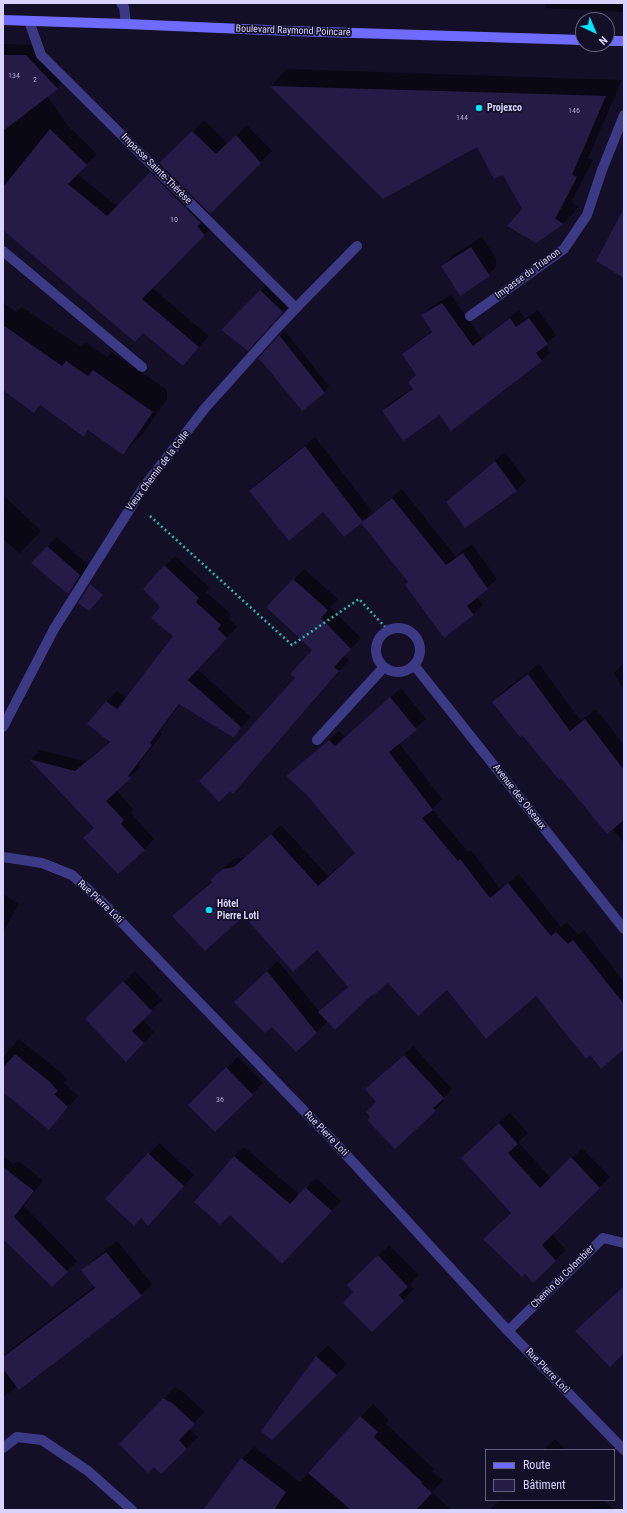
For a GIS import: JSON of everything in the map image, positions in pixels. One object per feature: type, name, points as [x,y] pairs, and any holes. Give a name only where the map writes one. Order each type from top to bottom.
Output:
[{"type":"main road","name":"Boulevard Raymond Poincaré","points":[[3,20],[575,40]]},
{"type":"street","points":[[121,3],[124,7],[126,24]]},
{"type":"street","name":"Impasse Sainte-Thérèse","points":[[29,22],[41,55],[296,308]]},
{"type":"street","name":"Impasse du Trianon","points":[[470,316],[564,249],[587,215],[602,170],[624,115]]},
{"type":"street","name":"Vieux Chemin de la Colle","points":[[3,727],[54,629],[143,488],[206,407],[276,328],[357,246]]},
{"type":"street","points":[[3,251],[142,368]]},
{"type":"street","points":[[388,630],[406,630],[414,636],[420,647],[419,655],[414,664],[406,671],[402,672],[394,672],[384,668],[379,663],[376,655],[378,640],[388,630]]},
{"type":"street","name":"Avenue des Oiseaux","points":[[414,664],[624,929]]},
{"type":"street","points":[[318,740],[384,668]]},
{"type":"street","name":"Rue Pierre Loti","points":[[3,857],[42,863],[72,875],[102,902],[338,1147],[508,1331],[624,1450]]},
{"type":"street","name":"Chemin du Colombier","points":[[508,1331],[603,1238],[624,1242]]},
{"type":"street","points":[[3,1448],[17,1437],[42,1440],[88,1471],[132,1510]]},
{"type":"path","points":[[135,500],[150,516],[292,645],[359,599],[388,630]]},
{"type":"building","points":[[3,55],[26,55],[58,89],[3,131]]},
{"type":"building","points":[[270,86],[606,96],[572,175],[577,177],[555,219],[564,224],[536,243],[507,226],[522,209],[503,175],[494,179],[477,147],[383,199]]},
{"type":"building","points":[[50,129],[87,165],[68,184],[107,216],[150,172],[201,223],[197,226],[205,235],[142,299],[199,347],[183,366],[143,333],[135,342],[3,230],[3,187]]},
{"type":"building","points":[[192,131],[216,154],[236,135],[261,163],[210,214],[159,163]]},
{"type":"building","points":[[624,208],[624,278],[596,261]]},
{"type":"building","points":[[471,247],[490,276],[460,296],[441,266]]},
{"type":"building","points":[[260,290],[283,312],[248,351],[221,330]]},
{"type":"building","points":[[442,303],[473,346],[510,318],[516,327],[529,318],[548,344],[536,353],[542,361],[451,431],[440,415],[403,441],[382,411],[413,389],[408,382],[416,375],[402,354],[432,332],[421,315]]},
{"type":"building","points":[[3,325],[62,366],[66,361],[88,376],[93,370],[153,412],[123,455],[88,430],[84,437],[40,405],[34,413],[3,390]]},
{"type":"building","points":[[279,335],[325,393],[302,411],[263,363],[258,359]]},
{"type":"building","points":[[305,446],[363,522],[344,537],[323,512],[289,541],[249,491]]},
{"type":"building","points":[[495,461],[517,491],[465,528],[446,502]]},
{"type":"building","points":[[392,498],[446,565],[463,553],[488,589],[467,606],[474,615],[444,638],[405,585],[408,582],[361,523]]},
{"type":"building","points":[[47,546],[80,575],[68,594],[31,563]]},
{"type":"building","points":[[164,565],[199,598],[196,602],[221,625],[218,629],[227,638],[188,680],[241,727],[234,738],[179,704],[150,743],[152,745],[128,776],[131,778],[106,801],[124,820],[121,824],[145,850],[118,874],[83,838],[94,828],[29,759],[75,771],[110,742],[87,724],[106,701],[117,709],[173,636],[151,618],[160,607],[143,589]]},
{"type":"building","points":[[293,579],[328,610],[321,618],[351,649],[334,667],[339,671],[233,794],[230,791],[219,802],[199,781],[238,741],[295,678],[290,674],[312,650],[266,607]]},
{"type":"building","points":[[90,584],[103,595],[89,611],[78,603]]},
{"type":"building","points":[[528,674],[570,731],[585,719],[624,770],[624,820],[607,834],[561,778],[559,780],[522,735],[520,737],[492,702]]},
{"type":"building","points":[[390,697],[417,730],[389,752],[433,810],[422,818],[458,861],[460,859],[490,898],[508,883],[551,936],[556,932],[568,944],[573,940],[624,1004],[624,1049],[601,1069],[590,1055],[586,1059],[536,996],[486,1039],[447,990],[418,1016],[388,983],[374,995],[373,994],[335,1030],[318,1012],[348,987],[317,950],[293,972],[244,916],[205,951],[172,916],[212,882],[210,880],[223,869],[234,867],[271,834],[318,886],[355,853],[306,794],[286,776],[329,740],[335,746]]},
{"type":"building","points":[[267,971],[317,1033],[296,1052],[272,1027],[265,1033],[234,1002]]},
{"type":"building","points":[[123,981],[152,1011],[132,1031],[144,1043],[126,1062],[85,1019]]},
{"type":"building","points":[[15,1054],[50,1082],[58,1091],[54,1094],[68,1107],[49,1130],[3,1092],[3,1068]]},
{"type":"building","points":[[404,1055],[444,1098],[433,1108],[436,1111],[395,1149],[367,1120],[370,1117],[366,1112],[376,1102],[365,1089]]},
{"type":"building","points":[[226,1067],[253,1095],[215,1132],[188,1105]]},
{"type":"building","points":[[499,1123],[518,1144],[508,1153],[540,1188],[571,1157],[600,1188],[542,1245],[556,1261],[533,1283],[525,1274],[522,1277],[483,1239],[511,1213],[461,1158]]},
{"type":"building","points":[[148,1153],[184,1186],[148,1226],[141,1218],[134,1226],[105,1199]]},
{"type":"building","points":[[234,1156],[290,1204],[305,1187],[332,1211],[282,1264],[230,1215],[220,1225],[194,1202]]},
{"type":"building","points":[[3,1167],[34,1191],[14,1217],[68,1272],[52,1287],[3,1239]]},
{"type":"building","points":[[106,1252],[142,1296],[19,1390],[3,1369],[3,1357],[95,1288],[81,1270]]},
{"type":"building","points":[[378,1255],[408,1287],[399,1295],[404,1301],[372,1332],[343,1303],[353,1292],[347,1285]]},
{"type":"building","points":[[624,1286],[624,1353],[610,1367],[575,1331]]},
{"type":"building","points":[[316,1356],[337,1375],[272,1440],[261,1431]]},
{"type":"building","points":[[163,1398],[172,1403],[195,1424],[179,1440],[187,1449],[161,1474],[154,1467],[148,1473],[119,1444]]},
{"type":"building","points":[[360,1416],[378,1432],[374,1437],[432,1493],[416,1510],[351,1510],[308,1473]]},
{"type":"building","points":[[241,1458],[286,1492],[274,1510],[203,1510]]},
{"type":"place","name":"Projexco","points":[[479,108]]},
{"type":"place","name":"Hôtel Pierre Loti","points":[[209,910]]}]
